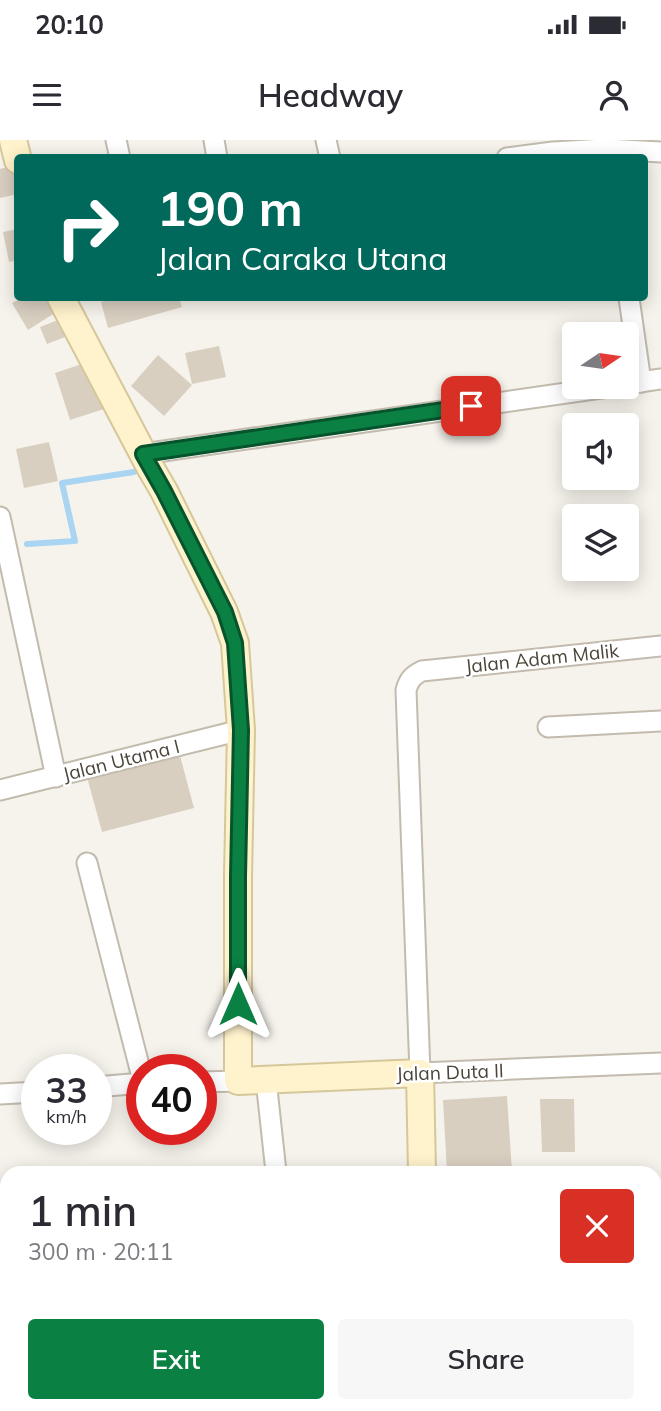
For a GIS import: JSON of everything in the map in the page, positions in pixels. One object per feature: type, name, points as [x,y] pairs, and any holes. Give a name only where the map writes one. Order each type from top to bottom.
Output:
[{"type":"street","points":[[538,154],[605,149],[661,152]]},
{"type":"street","points":[[63,301],[164,491],[225,612],[235,643],[241,730],[238,1081],[217,1082]]},
{"type":"street","points":[[630,301],[643,382]]},
{"type":"street","points":[[146,460],[562,394]]},
{"type":"street","points":[[0,517],[56,777]]},
{"type":"street","name":"Jalan Adam Malik","points":[[420,1073],[406,690],[409,680],[422,671],[661,646]]},
{"type":"street","points":[[548,727],[661,721]]},
{"type":"street","name":"Jalan Utama I","points":[[0,790],[241,730]]},
{"type":"street","points":[[87,863],[136,1054]]},
{"type":"street","name":"Jalan Duta II","points":[[238,1081],[661,1063]]},
{"type":"street","points":[[420,1073],[422,1166]]},
{"type":"street","points":[[266,1080],[275,1166]]},
{"type":"street","points":[[0,1094],[21,1092]]},
{"type":"building","points":[[14,166],[14,195],[0,198],[0,169]]},
{"type":"building","points":[[14,230],[14,261],[9,262],[3,232]]},
{"type":"building","points":[[51,301],[58,311],[28,330],[12,303]]},
{"type":"building","points":[[180,301],[182,307],[108,328],[101,302]]},
{"type":"building","points":[[58,320],[65,337],[47,344],[40,327]]},
{"type":"building","points":[[219,346],[226,377],[192,384],[185,353]]},
{"type":"building","points":[[158,355],[192,385],[164,416],[131,386]]},
{"type":"building","points":[[88,362],[104,409],[70,420],[55,373]]},
{"type":"building","points":[[49,442],[58,481],[24,488],[16,449]]},
{"type":"building","points":[[179,752],[194,808],[102,832],[87,777]]},
{"type":"building","points":[[507,1096],[512,1166],[447,1166],[443,1100]]},
{"type":"building","points":[[540,1099],[574,1099],[575,1152],[542,1152]]},
{"type":"waterway","points":[[27,544],[75,541],[62,483],[134,472]]},
{"type":"route","points":[[238,1004],[241,730],[235,643],[225,612],[143,454],[471,406]]}]
